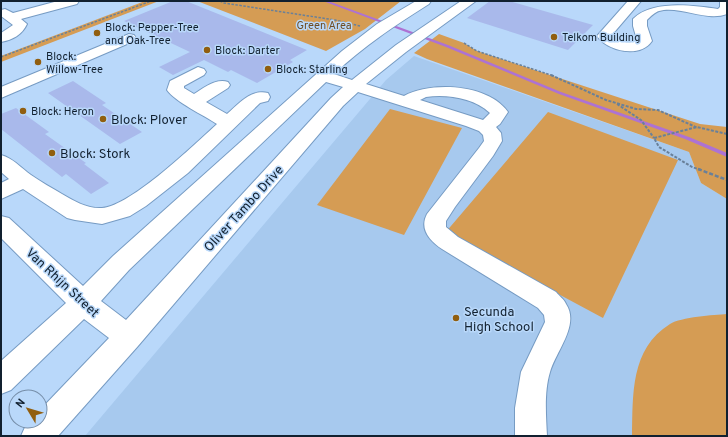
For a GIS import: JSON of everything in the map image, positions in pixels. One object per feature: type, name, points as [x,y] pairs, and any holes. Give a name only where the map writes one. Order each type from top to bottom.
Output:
[{"type":"street","points":[[4,12],[73,1]]},
{"type":"street","points":[[1,380],[83,303],[121,263],[347,54],[385,26],[425,1]]},
{"type":"street","name":"Oliver Tambo Drive","points":[[37,436],[128,337],[338,102],[354,86],[418,36],[470,1]]},
{"type":"street","points":[[635,1],[604,36],[607,40],[636,47],[642,44],[645,41],[640,26],[640,20],[654,8],[667,6],[718,13],[722,12],[726,8],[726,1]]},
{"type":"street","points":[[1,38],[14,32],[20,24],[4,12]]},
{"type":"street","points":[[1,93],[129,38]]},
{"type":"street","points":[[58,68],[73,77]]},
{"type":"street","points":[[198,72],[179,82],[174,87],[178,93],[228,123]]},
{"type":"street","points":[[323,76],[466,120],[485,127],[492,132],[493,141],[435,220],[435,229],[440,236],[450,243],[547,300],[556,311],[558,323],[535,372],[530,408],[531,436]]},
{"type":"street","points":[[21,84],[36,93]]},
{"type":"street","points":[[193,102],[222,85]]},
{"type":"street","points":[[1,161],[23,180],[74,212],[102,216],[122,210],[138,201],[181,168],[254,99],[262,97]]},
{"type":"street","points":[[1,192],[23,180]]},
{"type":"street","name":"Van Rhijn Street","points":[[1,224],[83,303],[128,337]]},
{"type":"path","points":[[1,57],[151,1]]},
{"type":"path","points":[[220,1],[224,3],[335,20],[385,26]]},
{"type":"path","points":[[464,43],[477,51],[558,77],[614,102],[636,109],[658,110],[698,128],[727,134]]},
{"type":"path","points":[[614,102],[640,120],[659,147],[692,166],[727,180]]},
{"type":"path","points":[[654,138],[698,128]]},
{"type":"shaded area","name":"Secunda High School","points":[[414,56],[689,152],[701,183],[727,199],[727,436],[85,436],[386,80]]},
{"type":"green space","points":[[145,1],[159,1],[1,62],[1,56]]},
{"type":"green space","name":"Green Area","points":[[197,1],[401,1],[365,29],[326,51]]},
{"type":"green space","points":[[439,34],[464,43],[477,51],[700,124],[727,127],[727,199],[701,183],[689,152],[427,59],[414,53]]},
{"type":"green space","points":[[390,109],[462,128],[404,235],[317,205]]},
{"type":"green space","points":[[548,112],[678,160],[603,318],[445,233]]},
{"type":"green space","points":[[727,314],[727,436],[632,436],[636,374],[647,346],[657,334],[675,322],[698,317]]},
{"type":"building","points":[[173,1],[186,1],[307,50],[290,60],[293,62],[257,83],[231,70],[228,72],[204,60],[173,75],[159,67],[190,52],[124,21]]},
{"type":"building","name":"Telkom Building","points":[[490,1],[509,1],[593,25],[568,50],[467,18]]},
{"type":"building","name":"Block: Plover","points":[[73,81],[106,103],[102,105],[142,132],[120,144],[48,93]]},
{"type":"building","name":"Block: Stork","points":[[16,108],[49,132],[45,134],[86,163],[84,164],[109,183],[91,194],[66,174],[62,177],[1,129],[1,114]]},
{"type":"waterway","points":[[325,1],[447,46],[560,93],[687,138],[727,155]]},
{"type":"place","name":"Block: Pepper-Tree and Oak-Tree","points":[[97,33]]},
{"type":"place","name":"Telkom Building","points":[[554,37]]},
{"type":"place","name":"Block: Darter","points":[[207,50]]},
{"type":"place","name":"Block: Willow-Tree","points":[[38,62]]},
{"type":"place","name":"Block: Starling","points":[[268,69]]},
{"type":"place","name":"Block: Heron","points":[[23,111]]},
{"type":"place","name":"Block: Plover","points":[[103,119]]},
{"type":"place","name":"Block: Stork","points":[[52,153]]},
{"type":"place","name":"Secunda High School","points":[[456,318]]}]
